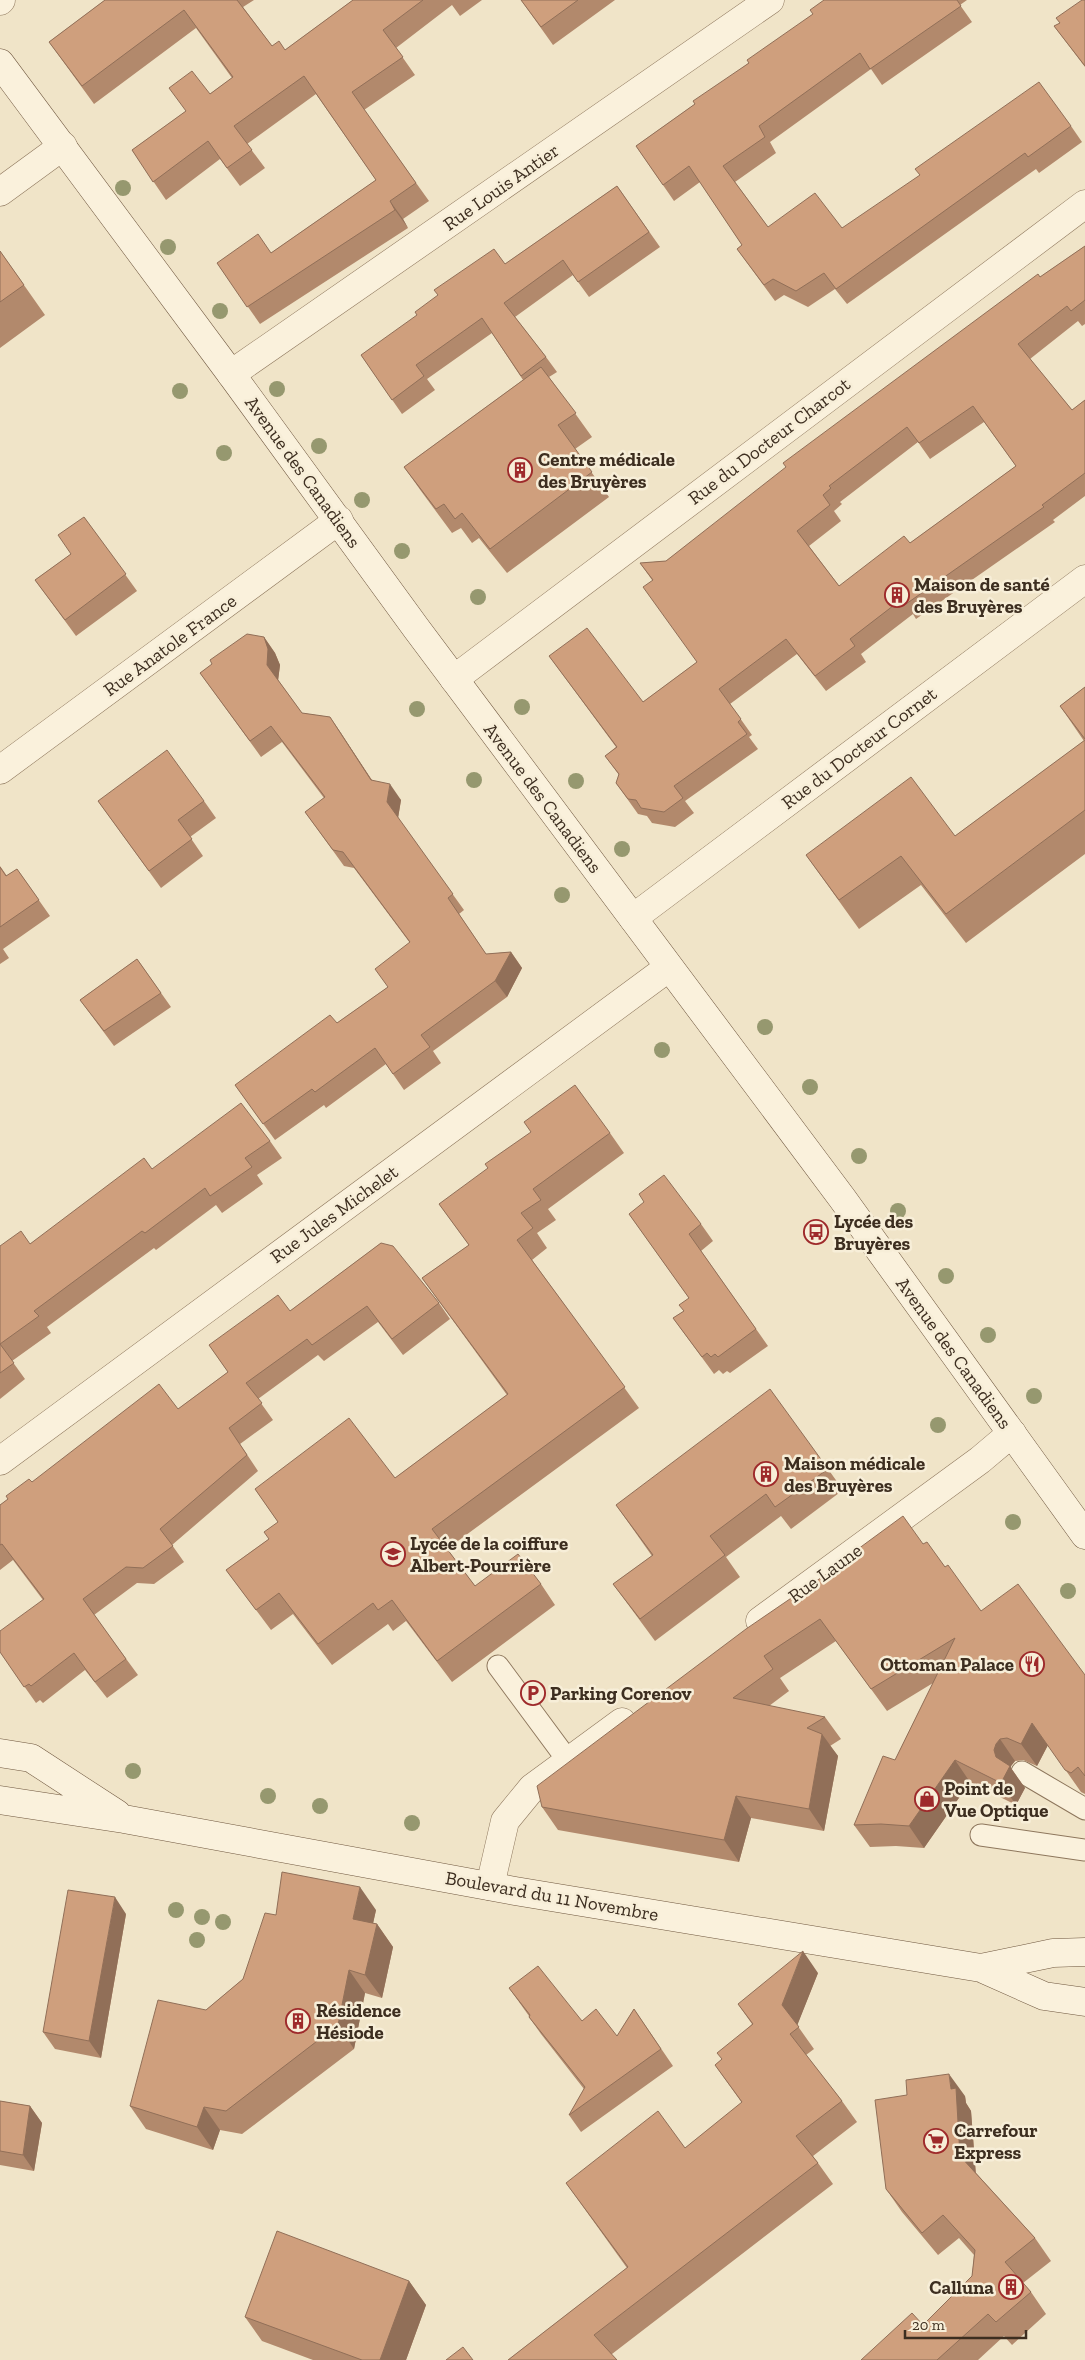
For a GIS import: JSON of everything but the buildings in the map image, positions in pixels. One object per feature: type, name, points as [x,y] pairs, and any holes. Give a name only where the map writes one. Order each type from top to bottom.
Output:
[{"type":"street","name":"Rue Louis Antier","points":[[231,374],[770,0]]},
{"type":"street","name":"Avenue des Canadiens","points":[[0,63],[339,520],[454,679],[633,918],[668,968],[842,1198],[1085,1535]]},
{"type":"street","points":[[0,192],[63,146]]},
{"type":"street","name":"Rue du Docteur Charcot","points":[[454,679],[1085,204]]},
{"type":"street","name":"Rue Anatole France","points":[[0,770],[339,520]]},
{"type":"street","name":"Rue du Docteur Cornet","points":[[633,918],[1085,579]]},
{"type":"street","name":"Rue Jules Michelet","points":[[0,1461],[668,968]]},
{"type":"street","name":"Rue Laune","points":[[738,1638],[980,1460],[1012,1434]]},
{"type":"street","points":[[490,1886],[505,1821],[532,1788],[641,1708]]},
{"type":"street","name":"Boulevard du 11 Novembre","points":[[0,1753],[31,1758],[124,1819]]},
{"type":"street","name":"Boulevard du 11 Novembre","points":[[0,1800],[124,1819],[490,1886],[981,1968],[1044,1996],[1085,2002]]},
{"type":"street","name":"Boulevard du 11 Novembre","points":[[981,1968],[1053,1952],[1085,1952]]},
{"type":"lane","points":[[498,1666],[568,1762]]},
{"type":"lane","points":[[1022,1772],[1085,1809]]},
{"type":"lane","points":[[981,1835],[1085,1850]]},
{"type":"place","name":"Centre médicale des Bruyères","points":[[520,470]]},
{"type":"place","name":"Maison de santé des Bruyères","points":[[897,595]]},
{"type":"place","name":"Lycée des Bruyères","points":[[816,1232]]},
{"type":"place","name":"Maison médicale des Bruyères","points":[[766,1474]]},
{"type":"place","name":"Lycée de la coiffure Albert-Pourrière","points":[[393,1554]]},
{"type":"place","name":"Ottoman Palace","points":[[1032,1664]]},
{"type":"place","name":"Parking Corenov","points":[[533,1693]]},
{"type":"place","name":"Point de Vue Optique","points":[[927,1799]]},
{"type":"place","name":"Résidence Hésiode","points":[[298,2021]]},
{"type":"place","name":"Carrefour Express","points":[[936,2141]]},
{"type":"place","name":"Calluna","points":[[1011,2287]]}]
